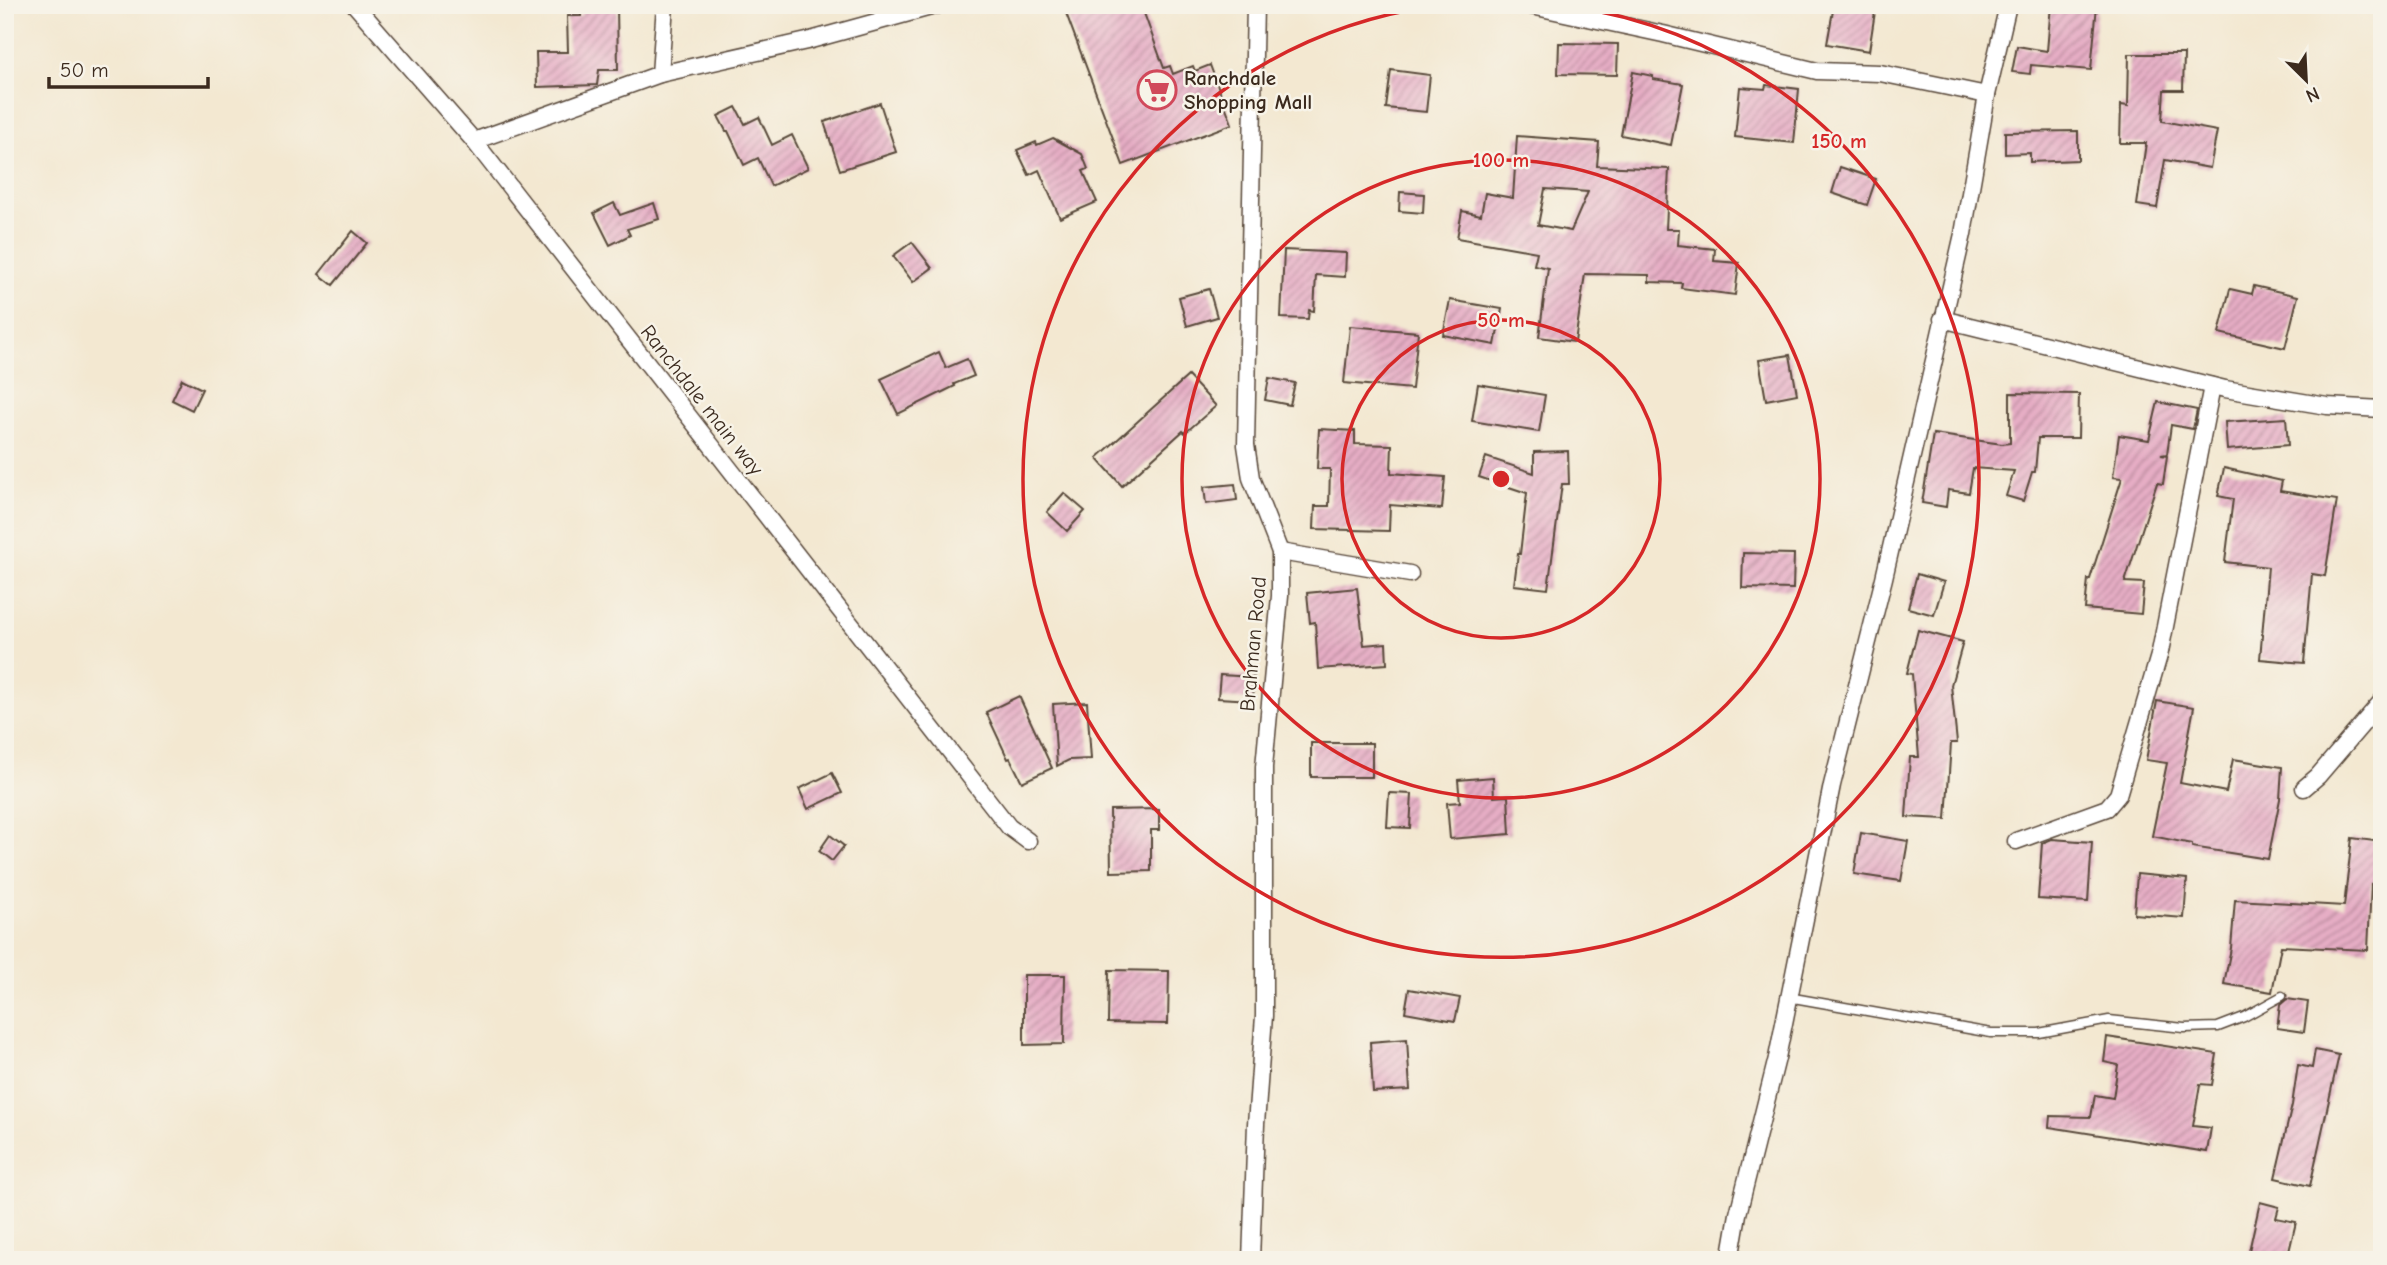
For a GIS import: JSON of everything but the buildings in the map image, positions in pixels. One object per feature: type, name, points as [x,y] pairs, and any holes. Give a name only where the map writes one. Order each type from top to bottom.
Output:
[{"type":"street","name":"Ranchdale main way","points":[[355,5],[474,141],[1009,827],[1028,841]]},
{"type":"street","points":[[370,23],[374,5]]},
{"type":"street","points":[[660,74],[665,5]]},
{"type":"street","points":[[474,141],[660,74],[807,41],[937,5]]},
{"type":"street","name":"Brahman Road","points":[[1251,1260],[1256,1124],[1264,1016],[1264,767],[1280,596],[1280,552],[1251,478],[1246,445],[1255,5]]},
{"type":"street","points":[[1527,5],[1816,71],[1880,73],[1987,94]]},
{"type":"street","points":[[1730,1260],[1738,1214],[1777,1058],[1832,785],[1884,578],[1963,234],[1987,94],[2008,5]]},
{"type":"street","points":[[1942,319],[2212,386],[2327,407],[2382,409]]},
{"type":"street","points":[[2017,841],[2107,808],[2119,795],[2160,652],[2212,386]]},
{"type":"street","points":[[1280,552],[1410,574]]},
{"type":"street","points":[[2304,788],[2318,776],[2382,701]]},
{"type":"lane","points":[[1788,997],[1991,1033],[2039,1032],[2109,1020],[2184,1028],[2218,1027],[2244,1017],[2282,996]]},
{"type":"place","name":"Ranchdale Shopping Mall","points":[[1157,90]]}]
